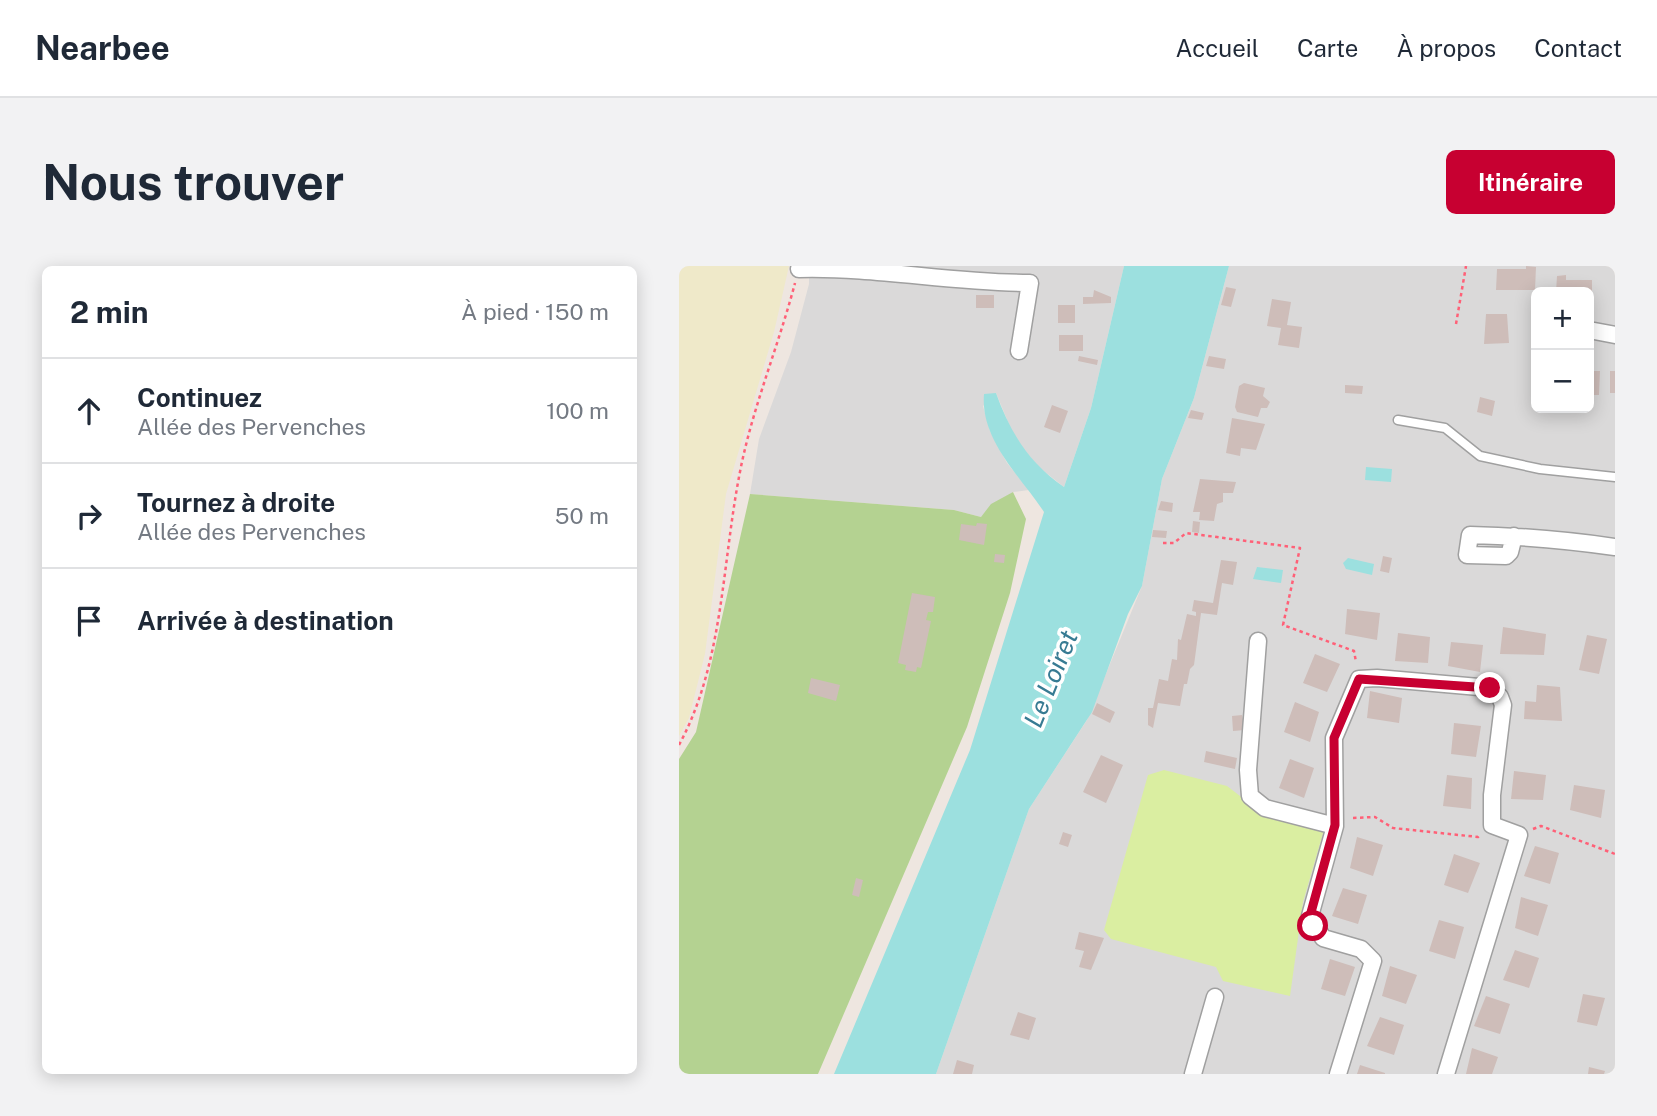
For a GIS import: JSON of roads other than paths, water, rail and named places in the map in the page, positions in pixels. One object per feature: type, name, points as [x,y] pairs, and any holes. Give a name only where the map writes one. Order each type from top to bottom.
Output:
[{"type":"street","points":[[799,269],[839,268],[972,284],[1030,284],[1019,351]]},
{"type":"street","points":[[1594,331],[1615,335]]},
{"type":"street","points":[[1514,536],[1615,547]]},
{"type":"street","points":[[1258,640],[1248,769],[1250,796],[1265,808],[1335,822]]},
{"type":"street","points":[[1338,1074],[1373,961],[1361,950],[1323,939],[1310,916],[1335,822],[1334,738],[1359,679],[1490,688],[1500,696],[1503,705],[1492,795],[1492,825],[1518,835],[1447,1074]]},
{"type":"street","points":[[1193,1074],[1215,997]]},
{"type":"lane","points":[[1398,420],[1445,428],[1480,456],[1540,469],[1615,477]]},
{"type":"water","name":"Le Loiret","points":[[1124,266],[1229,266],[1194,398],[1162,479],[1142,586],[1128,614],[1092,712],[1029,809],[936,1074],[834,1074],[970,750],[1044,512],[995,442],[984,411],[984,394],[996,393],[1022,446],[1041,468],[1064,487],[1091,408]]},
{"type":"water","points":[[1366,467],[1392,469],[1391,482],[1365,480]]},
{"type":"water","points":[[1348,558],[1374,564],[1372,575],[1346,569],[1343,563]]},
{"type":"water","points":[[1257,567],[1283,570],[1281,583],[1253,579]]}]
